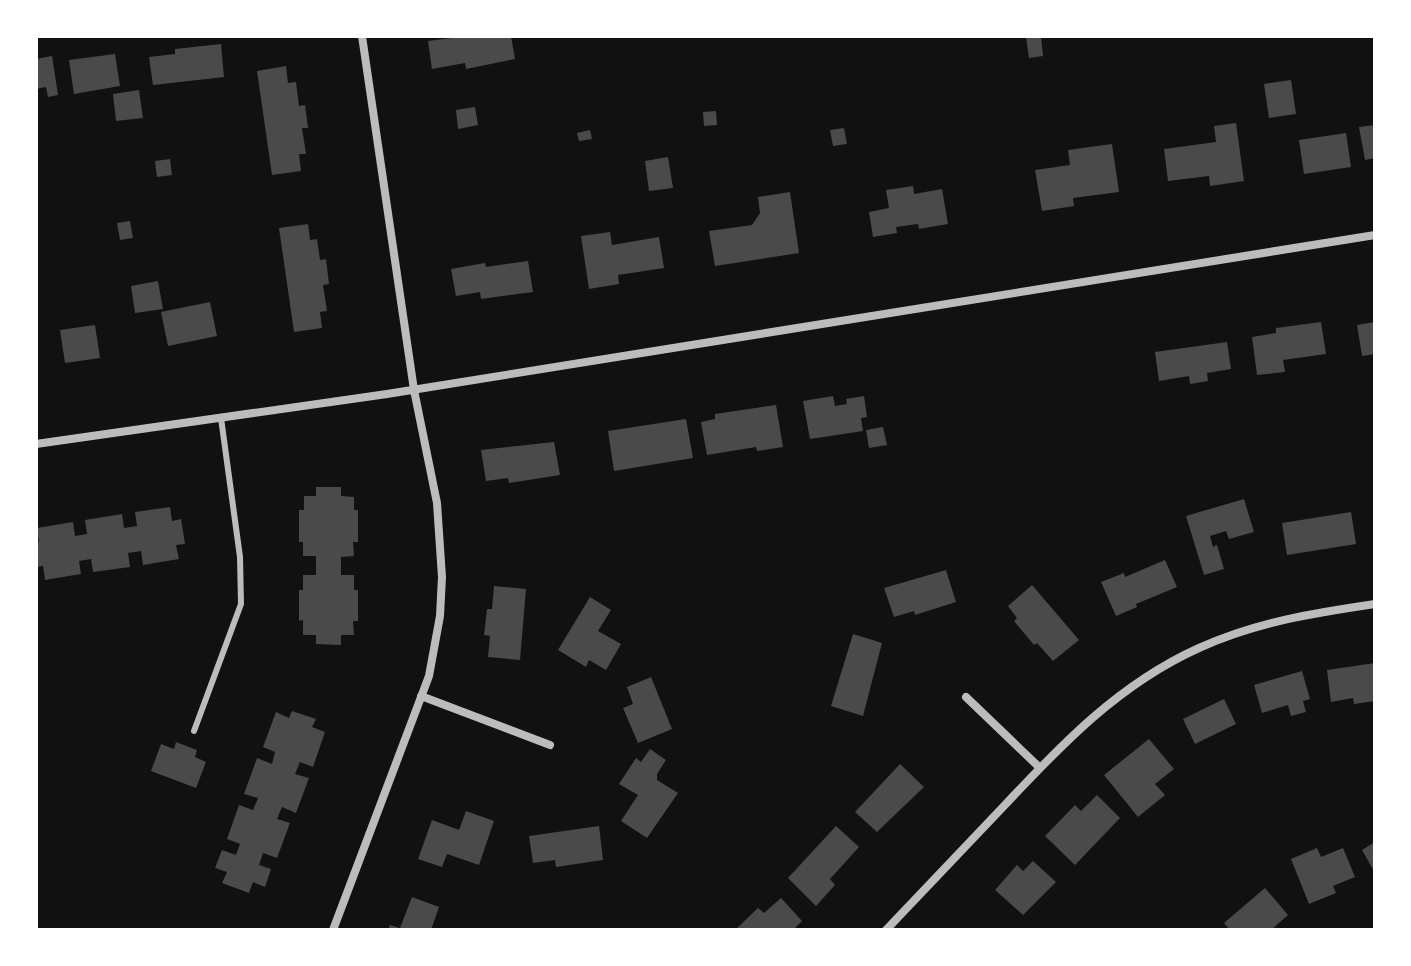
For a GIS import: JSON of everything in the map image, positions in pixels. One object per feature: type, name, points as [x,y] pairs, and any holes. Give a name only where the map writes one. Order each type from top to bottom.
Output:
[{"type":"street","points":[[333,930],[429,676],[440,616],[442,546],[437,503],[414,390],[362,36]]},
{"type":"street","points":[[36,444],[414,390],[1375,235]]},
{"type":"street","points":[[886,930],[1081,727],[1157,670],[1235,633],[1281,620],[1375,604]]},
{"type":"street","points":[[421,696],[550,745]]},
{"type":"street","points":[[966,697],[1040,768]]},
{"type":"lane","points":[[194,731],[241,604],[240,557],[221,418]]},
{"type":"building","points":[[466,36],[511,36],[515,59],[466,69],[465,63],[432,69],[428,41]]},
{"type":"building","points":[[1041,36],[1043,56],[1029,58],[1026,37]]},
{"type":"building","points":[[221,44],[224,77],[153,85],[149,57],[175,54],[175,49]]},
{"type":"building","points":[[115,54],[120,86],[74,94],[69,60]]},
{"type":"building","points":[[52,56],[58,95],[48,97],[46,87],[36,89],[36,59]]},
{"type":"building","points":[[286,66],[288,83],[296,82],[299,106],[305,105],[308,128],[302,128],[306,154],[299,154],[301,171],[272,175],[257,71]]},
{"type":"building","points":[[1291,80],[1296,114],[1269,118],[1264,84]]},
{"type":"building","points":[[139,90],[143,118],[116,121],[113,94]]},
{"type":"building","points":[[475,107],[478,125],[458,129],[456,110]]},
{"type":"building","points":[[716,111],[717,125],[704,126],[703,112]]},
{"type":"building","points":[[1236,123],[1244,181],[1210,186],[1209,176],[1168,181],[1164,149],[1216,142],[1214,126]]},
{"type":"building","points":[[1375,125],[1375,158],[1365,160],[1359,127]]},
{"type":"building","points":[[844,128],[847,144],[833,146],[830,130]]},
{"type":"building","points":[[590,130],[592,139],[579,141],[577,133]]},
{"type":"building","points":[[1346,133],[1351,167],[1304,174],[1299,140]]},
{"type":"building","points":[[1112,144],[1119,192],[1073,198],[1074,206],[1042,211],[1035,170],[1070,165],[1068,150]]},
{"type":"building","points":[[668,157],[673,188],[649,191],[645,161]]},
{"type":"building","points":[[170,159],[172,175],[157,177],[155,161]]},
{"type":"building","points":[[913,186],[914,194],[942,189],[948,224],[919,229],[918,224],[896,227],[897,233],[873,237],[869,212],[889,208],[886,190]]},
{"type":"building","points":[[790,192],[799,253],[715,266],[709,231],[752,225],[760,213],[758,197]]},
{"type":"building","points":[[130,221],[133,238],[120,240],[117,223]]},
{"type":"building","points":[[308,224],[310,240],[317,239],[320,260],[326,259],[329,284],[323,285],[327,311],[320,312],[322,328],[294,332],[279,228]]},
{"type":"building","points":[[610,232],[612,245],[659,237],[664,268],[618,275],[619,284],[589,289],[581,236]]},
{"type":"building","points":[[528,261],[533,292],[481,299],[480,292],[456,296],[451,269],[485,263],[486,267]]},
{"type":"building","points":[[158,281],[163,309],[135,313],[131,286]]},
{"type":"building","points":[[210,302],[217,336],[168,346],[161,312]]},
{"type":"building","points":[[1321,322],[1326,354],[1283,360],[1285,372],[1257,375],[1252,337],[1276,333],[1276,328]]},
{"type":"building","points":[[1375,322],[1375,354],[1362,356],[1357,325]]},
{"type":"building","points":[[95,325],[100,358],[65,363],[60,330]]},
{"type":"building","points":[[1227,342],[1231,369],[1207,373],[1208,381],[1190,384],[1189,376],[1159,381],[1155,352]]},
{"type":"building","points":[[833,396],[835,406],[847,404],[846,399],[864,396],[867,417],[861,418],[863,431],[810,439],[803,401]]},
{"type":"building","points":[[776,405],[783,447],[757,451],[756,447],[707,455],[701,422],[715,419],[715,414]]},
{"type":"building","points":[[686,419],[693,458],[614,471],[608,431]]},
{"type":"building","points":[[883,427],[887,445],[869,448],[866,430]]},
{"type":"building","points":[[554,442],[560,475],[509,483],[508,478],[486,481],[481,450]]},
{"type":"building","points":[[316,487],[341,487],[341,496],[354,497],[354,510],[358,510],[358,542],[353,542],[354,556],[341,557],[341,575],[354,575],[354,590],[358,590],[358,621],[353,621],[354,635],[341,635],[341,645],[316,644],[316,635],[303,635],[303,620],[299,621],[299,590],[303,590],[303,575],[316,575],[316,556],[303,556],[303,542],[299,542],[299,510],[304,510],[304,496],[316,496]]},
{"type":"building","points":[[1244,499],[1254,532],[1229,539],[1226,531],[1210,536],[1213,547],[1217,545],[1224,569],[1204,575],[1186,516]]},
{"type":"building","points":[[170,507],[172,521],[181,519],[185,544],[176,545],[179,559],[143,565],[141,551],[128,553],[130,567],[93,572],[91,559],[79,561],[81,574],[45,580],[43,566],[36,567],[37,528],[73,522],[75,536],[87,534],[85,520],[122,514],[124,528],[137,526],[135,512]]},
{"type":"building","points":[[1351,512],[1356,544],[1287,555],[1282,523]]},
{"type":"building","points":[[1165,560],[1177,587],[1116,616],[1101,582],[1124,573],[1125,577]]},
{"type":"building","points":[[946,570],[956,602],[915,615],[914,611],[894,617],[884,588]]},
{"type":"building","points":[[1032,585],[1079,640],[1053,661],[1037,643],[1034,645],[1014,621],[1017,618],[1008,606]]},
{"type":"building","points":[[494,586],[526,589],[520,660],[488,657],[490,636],[484,635],[487,609],[492,609]]},
{"type":"building","points":[[590,597],[611,610],[598,631],[621,644],[606,670],[589,660],[586,667],[558,650]]},
{"type":"building","points":[[853,634],[882,643],[863,716],[831,706]]},
{"type":"building","points":[[1375,663],[1375,701],[1354,704],[1353,698],[1331,702],[1327,670]]},
{"type":"building","points":[[1302,671],[1310,699],[1303,701],[1306,712],[1291,716],[1288,705],[1262,713],[1254,685]]},
{"type":"building","points":[[651,677],[672,729],[638,743],[623,708],[633,704],[627,687]]},
{"type":"building","points":[[1224,699],[1236,724],[1195,744],[1183,719]]},
{"type":"building","points":[[292,711],[316,719],[312,727],[325,732],[313,767],[300,762],[295,774],[309,778],[296,813],[282,807],[277,819],[290,823],[277,858],[263,853],[259,865],[271,869],[265,887],[253,882],[249,893],[222,883],[227,872],[215,868],[222,850],[236,855],[240,844],[227,839],[239,805],[253,810],[258,798],[244,794],[257,758],[272,764],[275,752],[263,747],[276,712],[289,718]]},
{"type":"building","points":[[1149,739],[1174,769],[1155,784],[1165,795],[1138,817],[1104,775]]},
{"type":"building","points":[[176,742],[197,750],[195,757],[206,762],[196,788],[151,771],[161,744],[174,749]]},
{"type":"building","points":[[650,749],[666,760],[657,774],[657,780],[678,793],[647,838],[621,821],[638,795],[619,784],[636,758],[641,762]]},
{"type":"building","points":[[900,764],[924,787],[877,832],[855,812]]},
{"type":"building","points":[[1097,795],[1120,818],[1075,865],[1045,836],[1075,805],[1081,811]]},
{"type":"building","points":[[466,811],[494,821],[479,865],[447,854],[442,867],[418,859],[432,820],[459,830]]},
{"type":"building","points":[[599,826],[603,860],[556,867],[555,860],[533,863],[529,836]]},
{"type":"building","points":[[836,826],[859,847],[830,879],[835,885],[816,906],[788,878]]},
{"type":"building","points":[[1375,842],[1375,873],[1362,850]]},
{"type":"building","points":[[1317,848],[1321,857],[1343,848],[1355,877],[1333,886],[1336,893],[1309,904],[1291,859]]},
{"type":"building","points":[[1033,861],[1056,882],[1023,915],[995,890],[1017,865],[1023,871]]},
{"type":"building","points":[[1265,888],[1288,915],[1271,930],[1230,930],[1224,923]]},
{"type":"building","points":[[412,897],[439,907],[431,930],[388,930],[390,925],[400,928]]},
{"type":"building","points":[[781,898],[802,921],[793,930],[735,930],[758,908],[764,913]]}]
